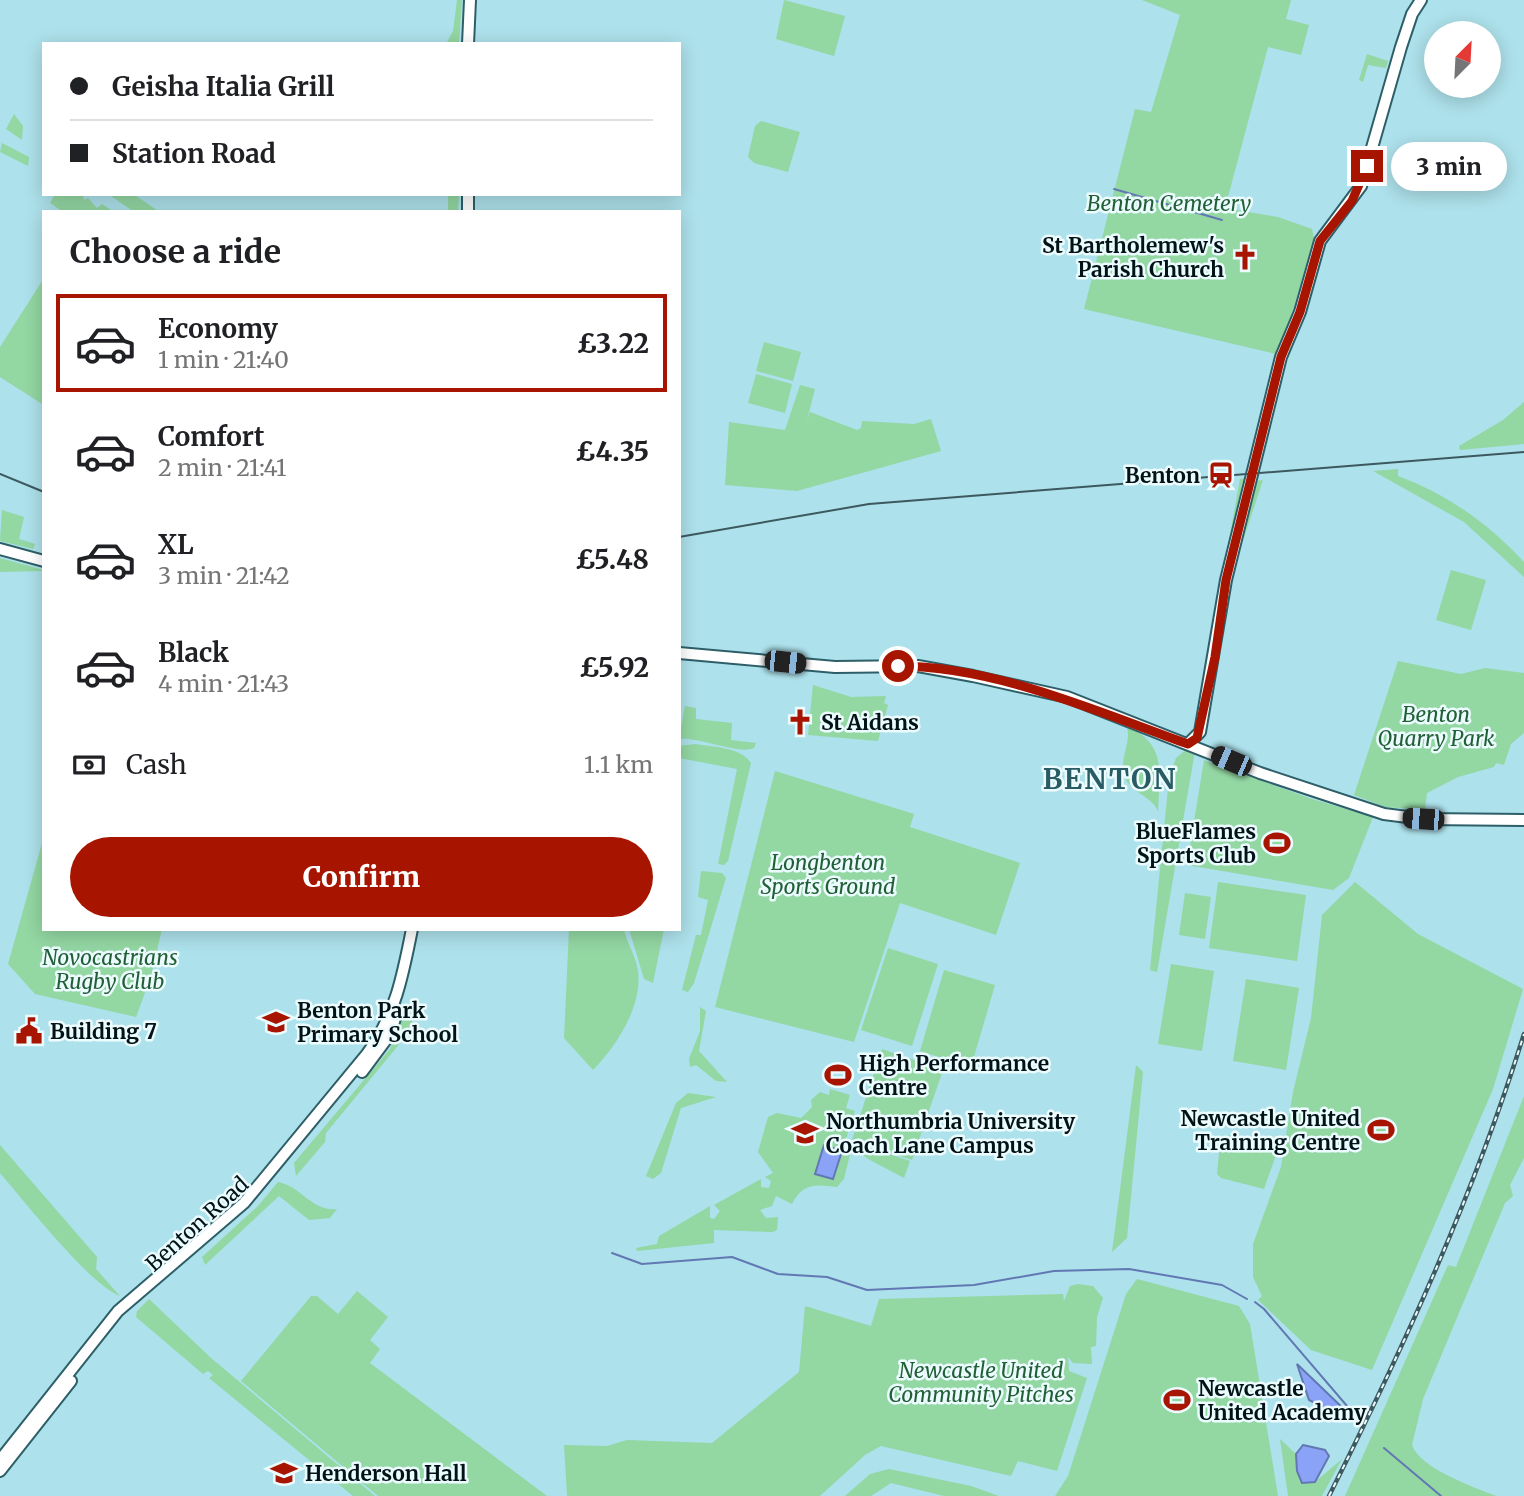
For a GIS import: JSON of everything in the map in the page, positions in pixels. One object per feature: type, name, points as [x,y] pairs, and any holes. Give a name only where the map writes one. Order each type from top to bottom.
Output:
[{"type":"main road","points":[[468,42],[470,0]]},
{"type":"main road","points":[[1188,744],[1200,733],[1226,580],[1281,357],[1300,312],[1320,241],[1361,186],[1405,35],[1421,0]]},
{"type":"main road","points":[[0,549],[42,560]]},
{"type":"main road","points":[[681,653],[835,667],[918,666],[1067,697],[1273,778],[1386,815],[1432,820],[1524,820]]},
{"type":"main road","name":"Benton Road","points":[[0,1471],[118,1311],[231,1216],[266,1178],[367,1054],[383,1033],[396,1003],[412,931]]},
{"type":"main road","name":"Benton Road","points":[[0,1460],[27,1431]]},
{"type":"green space","points":[[457,0],[462,0],[459,42],[447,42],[453,31]]},
{"type":"green space","points":[[784,0],[845,16],[834,56],[776,39]]},
{"type":"green space","name":"Benton Cemetery","points":[[1142,0],[1291,0],[1286,19],[1309,25],[1301,55],[1268,47],[1225,208],[1278,217],[1312,229],[1314,238],[1280,355],[1084,309],[1135,109],[1151,112],[1180,15]]},
{"type":"green space","points":[[1367,54],[1388,61],[1386,68],[1368,65],[1363,82],[1359,80]]},
{"type":"green space","points":[[14,114],[23,126],[22,140],[6,129]]},
{"type":"green space","points":[[761,121],[800,132],[788,172],[754,163],[748,157],[755,126]]},
{"type":"green space","points":[[2,143],[29,157],[28,166],[0,152]]},
{"type":"green space","points":[[54,196],[83,196],[84,200],[88,198],[97,208],[102,204],[111,210],[60,210],[50,203]]},
{"type":"green space","points":[[111,196],[136,196],[157,210],[131,210]]},
{"type":"green space","points":[[448,196],[459,196],[458,210],[448,210]]},
{"type":"green space","points":[[42,281],[42,404],[0,377],[0,347]]},
{"type":"green space","points":[[764,342],[801,352],[793,381],[756,371]]},
{"type":"green space","points":[[756,374],[792,384],[785,413],[748,403]]},
{"type":"green space","points":[[800,385],[815,389],[807,420],[810,412],[857,430],[861,428],[862,421],[914,424],[931,419],[941,451],[797,491],[725,485],[729,422],[785,430]]},
{"type":"green space","points":[[1524,402],[1524,444],[1460,450],[1459,446],[1503,420]]},
{"type":"green space","points":[[1398,469],[1398,476],[1450,501],[1496,535],[1524,562],[1524,577],[1464,522],[1373,471]]},
{"type":"green space","points":[[1246,478],[1223,574],[1240,479]]},
{"type":"green space","points":[[1263,480],[1232,574],[1256,481]]},
{"type":"green space","points":[[2,510],[24,517],[19,539],[35,544],[33,549],[0,541]]},
{"type":"green space","points":[[0,558],[42,569],[42,571],[0,572]]},
{"type":"green space","points":[[1451,570],[1486,580],[1471,630],[1436,620]]},
{"type":"green space","name":"Benton Quarry Park","points":[[1398,661],[1461,674],[1485,668],[1524,673],[1524,733],[1511,744],[1504,765],[1496,763],[1494,767],[1458,777],[1427,793],[1425,810],[1385,807],[1354,795]]},
{"type":"green space","points":[[813,685],[851,697],[886,696],[884,703],[888,705],[878,741],[808,735]]},
{"type":"green space","points":[[685,706],[696,708],[696,719],[732,723],[731,740],[756,743],[754,748],[747,750],[681,739]]},
{"type":"green space","points":[[1126,725],[1144,736],[1156,752],[1159,767],[1154,771],[1160,774],[1158,811],[1150,801],[1130,786],[1124,775],[1123,762],[1128,737]]},
{"type":"green space","points":[[695,744],[718,747],[740,754],[751,763],[728,861],[724,865],[718,864],[737,769],[681,758],[681,746]]},
{"type":"green space","points":[[1187,749],[1195,751],[1157,972],[1150,970],[1169,778],[1176,758]]},
{"type":"green space","name":"BlueFlames Sports Club","points":[[1204,760],[1312,799],[1373,817],[1349,878],[1333,890],[1187,865]]},
{"type":"green space","name":"Longbenton Sports Ground","points":[[775,771],[914,814],[910,827],[1020,863],[996,935],[900,903],[854,1042],[715,1007]]},
{"type":"green space","name":"Novocastrians Rugby Club","points":[[42,843],[42,931],[162,931],[151,976],[136,1017],[35,994],[8,964]]},
{"type":"green space","points":[[701,871],[722,873],[726,878],[694,983],[688,992],[682,990],[696,935],[701,935],[708,900],[698,897]]},
{"type":"green space","points":[[1218,882],[1306,895],[1297,961],[1209,948]]},
{"type":"green space","name":"Newcastle United Training Centre","points":[[1355,882],[1418,934],[1523,989],[1493,1089],[1372,1370],[1311,1350],[1258,1300],[1262,1296],[1253,1277],[1253,1244],[1281,1167],[1293,1092],[1311,1018],[1322,915]]},
{"type":"green space","points":[[1185,893],[1211,897],[1205,939],[1179,935]]},
{"type":"green space","points":[[569,931],[625,931],[638,971],[638,984],[632,1011],[619,1038],[593,1070],[564,1038]]},
{"type":"green space","points":[[630,931],[664,931],[653,983],[644,979]]},
{"type":"green space","points":[[888,948],[938,964],[912,1046],[861,1030]]},
{"type":"green space","points":[[1171,964],[1214,971],[1202,1051],[1158,1044]]},
{"type":"green space","points":[[944,970],[995,985],[971,1067],[920,1051]]},
{"type":"green space","points":[[1246,979],[1299,988],[1286,1070],[1233,1061]]},
{"type":"green space","points":[[700,1007],[706,1011],[699,1051],[727,1082],[716,1081],[696,1065],[690,1067],[689,1059],[700,1031]]},
{"type":"green space","points":[[402,1017],[413,1019],[409,1032],[404,1032],[401,1042],[326,1133],[325,1142],[296,1176],[294,1163],[390,1049]]},
{"type":"green space","points":[[882,1049],[943,1070],[912,1160],[852,1140]]},
{"type":"green space","points":[[1136,1065],[1143,1072],[1127,1238],[1112,1252]]},
{"type":"green space","points":[[830,1089],[850,1095],[846,1108],[855,1111],[846,1139],[910,1161],[904,1178],[868,1159],[852,1146],[844,1179],[837,1187],[810,1186],[800,1192],[792,1204],[776,1196],[772,1206],[760,1210],[766,1218],[778,1217],[777,1230],[773,1232],[714,1230],[714,1243],[637,1251],[636,1248],[657,1244],[659,1236],[710,1206],[710,1218],[714,1219],[720,1211],[714,1205],[761,1179],[761,1187],[769,1188],[771,1181],[765,1177],[773,1173],[758,1152],[768,1117],[777,1113],[801,1118],[812,1107],[811,1100],[820,1092],[829,1095]]},
{"type":"green space","points":[[688,1093],[716,1097],[681,1108],[661,1173],[653,1179],[646,1176],[676,1103]]},
{"type":"green space","points":[[1524,1096],[1524,1158],[1510,1185],[1513,1196],[1505,1203],[1423,1399],[1412,1445],[1425,1462],[1436,1469],[1496,1496],[1345,1496],[1448,1265],[1456,1267]]},
{"type":"green space","points":[[1229,1135],[1277,1152],[1264,1189],[1221,1178],[1217,1174],[1219,1153]]},
{"type":"green space","points":[[0,1145],[97,1257],[96,1269],[120,1296],[107,1289],[75,1260],[0,1173]]},
{"type":"green space","points":[[278,1182],[293,1188],[320,1207],[337,1209],[330,1218],[309,1220],[279,1196],[205,1265],[202,1257],[258,1206]]},
{"type":"green space","name":"Newcastle United Academy","points":[[1137,1279],[1239,1306],[1250,1324],[1278,1496],[1055,1496],[1068,1476],[1126,1294]]},
{"type":"green space","name":"Newcastle United Community Pitches","points":[[1070,1286],[1093,1286],[1103,1298],[1097,1317],[1096,1346],[1091,1347],[1092,1364],[1073,1363],[1068,1357],[1069,1371],[1087,1378],[1057,1471],[1018,1461],[1011,1476],[881,1446],[865,1455],[820,1496],[567,1496],[564,1445],[607,1446],[627,1440],[712,1443],[799,1372],[805,1306],[871,1326],[879,1299],[1063,1294],[1064,1301]]},
{"type":"green space","points":[[357,1291],[388,1317],[370,1340],[380,1349],[370,1363],[547,1496],[378,1496],[241,1381],[311,1296],[317,1296],[338,1314]]},
{"type":"green space","points":[[149,1299],[211,1358],[375,1496],[353,1496],[209,1378],[213,1375],[208,1371],[203,1374],[136,1317],[137,1311]]},
{"type":"green space","points":[[1280,1439],[1296,1454],[1297,1471],[1303,1483],[1315,1482],[1342,1459],[1322,1496],[1288,1496]]},
{"type":"green space","points":[[889,1469],[971,1486],[999,1496],[944,1496],[891,1483],[871,1496],[845,1496],[870,1474]]},
{"type":"water","points":[[824,1145],[842,1151],[833,1179],[815,1174]]},
{"type":"water","points":[[1297,1364],[1349,1414],[1349,1417],[1344,1418],[1309,1400]]},
{"type":"water","points":[[1303,1445],[1325,1450],[1329,1456],[1315,1482],[1302,1483],[1297,1471],[1296,1454]]},
{"type":"waterway","points":[[1114,189],[1222,220]]},
{"type":"waterway","points":[[612,1253],[642,1264],[732,1257],[778,1274],[827,1277],[867,1290],[974,1285],[1054,1271],[1129,1269],[1222,1285],[1247,1299]]},
{"type":"waterway","points":[[1255,1302],[1264,1309],[1359,1420]]},
{"type":"waterway","points":[[1384,1448],[1441,1496]]},
{"type":"tram line","points":[[681,537],[869,504],[1524,452]]},
{"type":"tram line","points":[[0,474],[42,491]]},
{"type":"railway","points":[[1329,1496],[1436,1269],[1483,1153],[1524,1034]]},
{"type":"place","name":"St Bartholemew's Parish Church","points":[[1245,257]]},
{"type":"place","name":"Benton","points":[[1221,475]]},
{"type":"place","name":"St Aidans","points":[[800,722]]},
{"type":"place","name":"BlueFlames Sports Club","points":[[1277,843]]},
{"type":"place","name":"Benton Park Primary School","points":[[276,1022]]},
{"type":"place","name":"Building 7","points":[[29,1031]]},
{"type":"place","name":"High Performance Centre","points":[[838,1075]]},
{"type":"place","name":"Newcastle United Training Centre","points":[[1381,1130]]},
{"type":"place","name":"Northumbria University Coach Lane Campus","points":[[805,1133]]},
{"type":"place","name":"Newcastle United Academy","points":[[1177,1400]]},
{"type":"place","name":"Henderson Hall","points":[[284,1473]]},
{"type":"district","name":"BENTON","points":[[1110,779]]},
{"type":"route","points":[[898,666],[918,666],[1067,697],[1188,744],[1197,738],[1215,657],[1226,580],[1281,357],[1300,312],[1320,241],[1352,201],[1361,186],[1367,166]]}]
